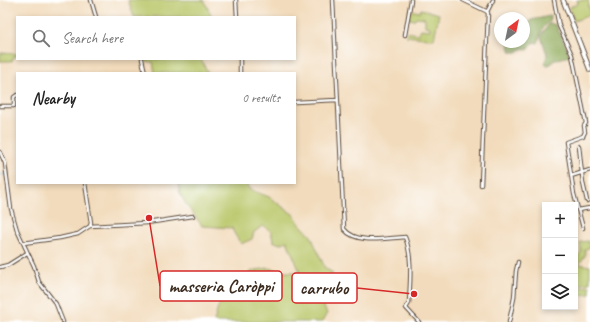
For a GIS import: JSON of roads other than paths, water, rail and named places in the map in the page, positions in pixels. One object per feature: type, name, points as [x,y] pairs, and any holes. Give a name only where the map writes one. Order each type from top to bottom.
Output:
[{"type":"street","points":[[91,0],[96,16]]},
{"type":"street","points":[[236,0],[237,16]]},
{"type":"street","points":[[333,0],[344,229],[347,233],[360,239],[405,237],[410,255],[410,303],[406,308],[419,322]]},
{"type":"street","points":[[405,35],[411,0]]},
{"type":"street","points":[[463,0],[487,12]]},
{"type":"street","points":[[482,185],[487,12],[493,0]]},
{"type":"street","points":[[554,0],[558,26],[572,55],[586,124],[584,126],[585,132],[583,136],[566,142],[576,202]]},
{"type":"street","points":[[563,0],[590,70]]},
{"type":"street","points":[[142,60],[145,72]]},
{"type":"street","points":[[240,60],[240,72]]},
{"type":"street","points":[[0,106],[14,106],[14,97],[16,96]]},
{"type":"street","points":[[296,102],[337,100]]},
{"type":"street","points":[[579,146],[587,201]]},
{"type":"street","points":[[0,152],[5,163],[11,209],[17,230],[34,266],[39,282],[56,304],[63,322]]},
{"type":"street","points":[[571,176],[590,170]]},
{"type":"street","points":[[85,184],[91,223],[90,226]]},
{"type":"street","points":[[583,228],[578,210],[590,208]]},
{"type":"street","points":[[23,243],[78,234],[90,226],[147,223],[193,216]]},
{"type":"street","points":[[0,267],[8,266],[27,253]]},
{"type":"street","points":[[509,322],[514,298],[518,262]]},
{"type":"waterway","points":[[0,175],[5,174]]},
{"type":"place","name":"masseria Caròppi","points":[[149,218]]},
{"type":"place","name":"carrubo","points":[[414,294]]}]
